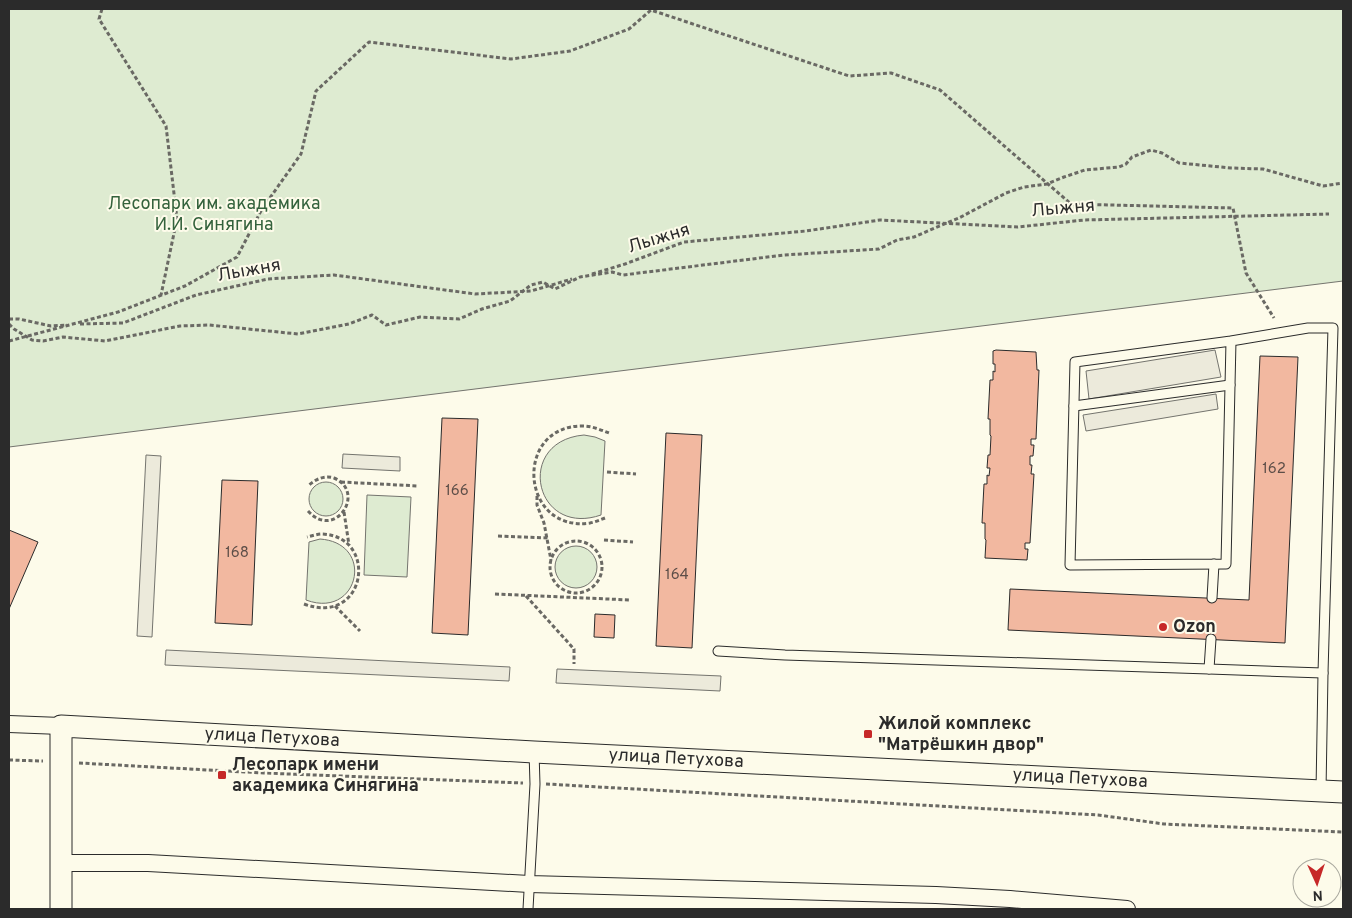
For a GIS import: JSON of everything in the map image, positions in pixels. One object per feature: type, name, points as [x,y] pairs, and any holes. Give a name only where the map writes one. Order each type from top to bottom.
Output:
[{"type":"street","name":"улица Петухова","points":[[9,724],[1343,792]]},
{"type":"street","points":[[61,726],[61,909]]},
{"type":"street","points":[[60,863],[148,863],[529,884],[1127,909]]},
{"type":"lane","points":[[1231,341],[1226,564],[1070,565],[1075,362],[1231,341],[1308,328],[1333,328],[1321,791]]},
{"type":"lane","points":[[1074,406],[1230,385]]},
{"type":"lane","points":[[1212,598],[1214,564]]},
{"type":"lane","points":[[1209,670],[1211,639]]},
{"type":"lane","points":[[718,651],[785,655],[1323,673]]},
{"type":"lane","points":[[528,909],[535,784],[534,752]]},
{"type":"path","points":[[102,9],[99,19],[166,126],[177,218],[161,296]]},
{"type":"path","points":[[9,341],[118,312],[185,286],[237,257],[262,209],[301,154],[316,91],[369,42],[511,59],[570,51],[629,28],[651,10],[849,76],[891,73],[940,90],[1071,204],[1233,208],[1246,272],[1274,318]]},
{"type":"path","points":[[580,277],[612,272],[623,275],[784,255],[879,249],[897,240],[914,237],[959,218],[1006,193],[1024,187],[1048,184],[1085,170],[1118,167],[1126,164],[1132,157],[1151,150],[1162,153],[1179,163],[1263,169],[1323,186],[1343,183]]},
{"type":"path","name":"Лыжня","points":[[9,319],[19,318],[51,326],[124,323],[196,295],[268,278],[334,275],[475,294],[531,291],[625,264],[684,242],[806,230],[880,220],[1018,228],[1084,220],[1329,214]]},
{"type":"path","points":[[9,324],[32,340],[63,337],[105,341],[180,326],[209,325],[298,334],[349,324],[372,315],[386,325],[420,317],[460,319],[482,309],[510,301],[523,291]]},
{"type":"path","points":[[605,518],[580,523],[569,522],[558,517],[542,503],[534,483],[533,472],[539,451],[553,435],[573,426],[595,428],[609,433]]},
{"type":"path","points":[[607,472],[636,474]]},
{"type":"path","points":[[308,511],[313,517],[321,520],[330,520],[338,518],[348,504],[348,495],[345,487],[332,477],[323,477],[315,480],[310,485]]},
{"type":"path","points":[[340,482],[418,486]]},
{"type":"path","points":[[537,493],[537,505],[548,538],[551,560],[550,569],[558,585],[565,590],[583,591],[591,588],[601,573],[602,564],[599,556],[594,548],[586,543],[578,541],[569,542],[554,552],[551,560]]},
{"type":"path","points":[[344,512],[349,545]]},
{"type":"path","points":[[304,604],[325,608],[335,606],[352,594],[357,585],[359,574],[359,564],[349,545],[331,535],[320,534],[307,537]]},
{"type":"path","points":[[498,536],[548,538]]},
{"type":"path","points":[[604,540],[633,542]]},
{"type":"path","points":[[495,594],[630,600]]},
{"type":"path","points":[[526,595],[574,649],[574,664]]},
{"type":"path","points":[[335,606],[360,631]]},
{"type":"path","points":[[9,760],[535,784],[1098,815],[1164,824],[1343,832]]},
{"type":"green space","name":"Лесопарк им. академика И.И. Синягина","points":[[9,9],[1343,9],[1343,281],[9,447]]},
{"type":"green space","points":[[584,435],[605,441],[601,515],[578,518],[560,513],[548,501],[541,486],[541,469],[548,453],[562,441]]},
{"type":"green space","points":[[326,482],[333,483],[338,487],[342,492],[342,506],[338,511],[333,515],[326,516],[319,515],[314,511],[310,506],[309,499],[310,492],[314,487],[319,483]]},
{"type":"green space","points":[[367,495],[411,497],[407,577],[364,575]]},
{"type":"green space","points":[[320,539],[338,544],[349,553],[354,565],[354,578],[348,591],[338,599],[324,603],[306,600],[309,542]]},
{"type":"green space","points":[[580,546],[588,549],[594,555],[597,567],[594,579],[588,585],[572,588],[564,585],[558,579],[555,563],[558,555],[564,549]]},
{"type":"shaded area","points":[[1215,350],[1221,377],[1089,399],[1086,371]]},
{"type":"shaded area","points":[[1216,394],[1218,409],[1086,431],[1083,415]]},
{"type":"shaded area","points":[[343,454],[400,457],[400,471],[342,468]]},
{"type":"shaded area","points":[[146,455],[161,456],[152,637],[137,636]]},
{"type":"shaded area","points":[[166,650],[510,667],[509,681],[165,665]]},
{"type":"shaded area","points":[[557,669],[721,676],[720,691],[556,683]]},
{"type":"building","points":[[993,351],[1036,352],[1037,370],[1039,370],[1036,439],[1031,439],[1031,445],[1034,445],[1033,456],[1030,456],[1030,465],[1032,465],[1031,474],[1034,474],[1030,543],[1025,543],[1025,549],[1028,549],[1027,560],[985,558],[985,523],[982,523],[984,484],[987,484],[987,475],[989,476],[990,468],[987,468],[991,436],[990,419],[988,419],[990,380],[993,380],[993,371],[995,372]]},
{"type":"building","points":[[1260,356],[1298,357],[1285,643],[1008,630],[1010,589],[1249,600]]},
{"type":"building","points":[[442,418],[478,419],[468,635],[432,633]]},
{"type":"building","points":[[666,433],[702,435],[692,648],[656,646]]},
{"type":"building","points":[[222,480],[258,481],[252,625],[215,623]]},
{"type":"building","points":[[9,530],[38,542],[9,609]]},
{"type":"building","points":[[595,614],[615,615],[614,638],[594,637]]},
{"type":"place","name":"Ozon","points":[[1163,627]]},
{"type":"place","name":"Жилой комплекс \"Матрёшкин двор\"","points":[[868,734]]},
{"type":"place","name":"Лесопарк имени академика Синягина","points":[[222,775]]}]
